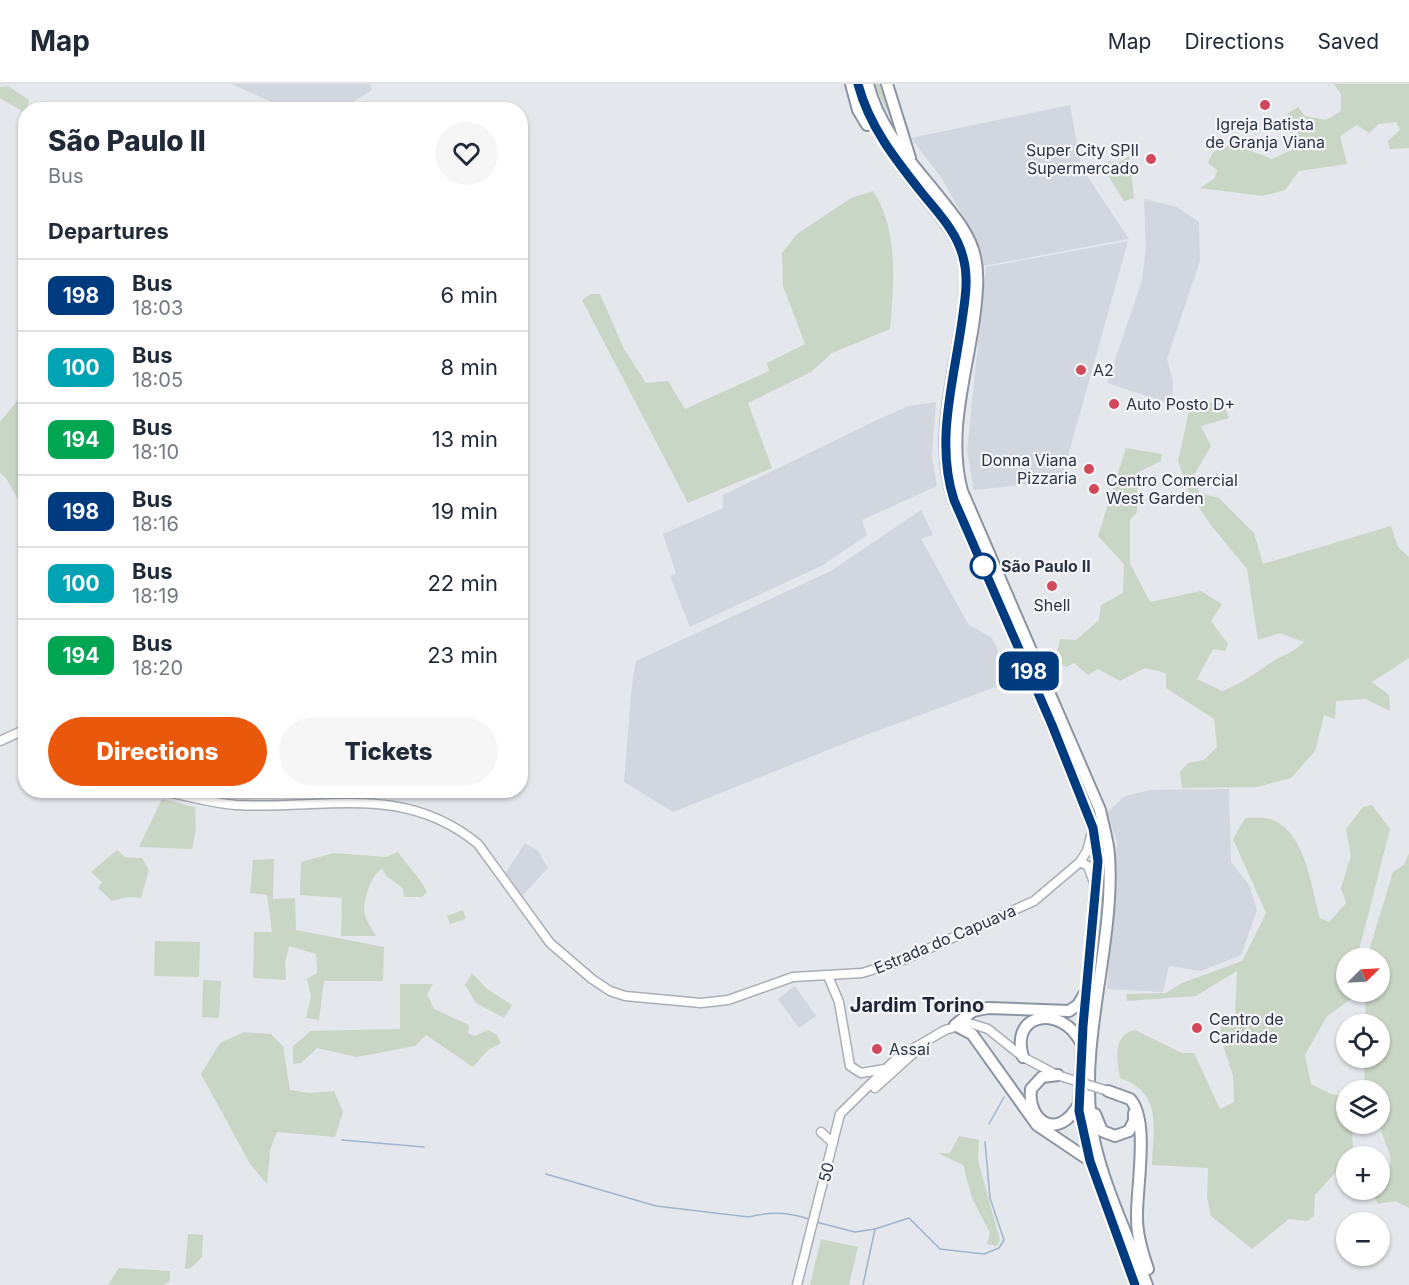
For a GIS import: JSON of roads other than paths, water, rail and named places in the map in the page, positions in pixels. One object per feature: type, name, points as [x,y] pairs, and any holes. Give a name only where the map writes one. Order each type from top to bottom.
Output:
[{"type":"highway","points":[[851,84],[864,121],[951,230],[963,258],[966,291],[945,441],[949,485],[1052,725],[1093,828],[1098,850],[1082,1045],[1085,1101],[1099,1156],[1147,1285]]},
{"type":"highway","points":[[858,84],[874,126],[895,159]]},
{"type":"highway","points":[[868,84],[881,117],[912,164],[958,221],[969,240],[977,269],[973,328],[956,435],[955,460],[962,491],[1100,810],[1109,855],[1106,912],[1081,1129],[1090,1161],[1135,1285]]},
{"type":"highway","points":[[887,84],[912,164]]},
{"type":"highway","points":[[1086,990],[1078,1005],[1069,1011],[988,1008],[973,1011],[955,1025],[972,1034],[1036,1125],[1090,1161]]},
{"type":"highway","points":[[1023,1057],[1021,1035],[1027,1025],[1042,1018],[1056,1019],[1069,1025],[1082,1045]]},
{"type":"highway","points":[[1059,1075],[1042,1077],[1031,1089],[1032,1102],[1043,1119],[1051,1125],[1061,1125],[1085,1101]]},
{"type":"highway","points":[[1085,1101],[1102,1131],[1110,1136],[1125,1134],[1134,1121],[1134,1111],[1129,1102],[1106,1091]]},
{"type":"highway","points":[[1106,1091],[1130,1099],[1139,1115],[1138,1237],[1153,1285]]},
{"type":"main road","points":[[0,741],[18,733]]},
{"type":"main road","name":"Estrada do Capuava","points":[[201,798],[237,805],[371,803],[416,810],[465,833],[478,844],[550,943],[592,979],[610,991],[625,996],[716,1003],[793,977],[862,973],[901,961],[1034,901],[1080,862],[1090,844],[1093,828]]},
{"type":"main road","points":[[1080,862],[1088,866],[1096,886]]},
{"type":"main road","points":[[828,976],[839,1002],[850,1066],[861,1072],[885,1069],[901,1055],[955,1025],[979,1024],[1023,1057],[1059,1075],[1106,1091]]},
{"type":"main road","points":[[836,1125],[928,1040]]},
{"type":"main road","points":[[899,1066],[903,1060],[901,1055]]},
{"type":"main road","name":"50","points":[[797,1285],[840,1114],[885,1069]]},
{"type":"main road","points":[[821,1132],[833,1143]]},
{"type":"waterway","points":[[989,1124],[1004,1097]]},
{"type":"waterway","points":[[342,1140],[424,1147]]},
{"type":"waterway","points":[[863,1285],[875,1229],[909,1218],[940,1249],[984,1254],[999,1248],[1004,1240],[990,1198],[985,1142]]},
{"type":"waterway","points":[[546,1174],[656,1206],[749,1217],[772,1213],[809,1219]]},
{"type":"waterway","points":[[816,1222],[855,1232],[875,1229]]},
{"type":"place","name":"Igreja Batista de Granja Viana","points":[[1265,105]]},
{"type":"place","name":"Super City SPII Supermercado","points":[[1151,159]]},
{"type":"place","name":"A2","points":[[1081,370]]},
{"type":"place","name":"Auto Posto D+","points":[[1114,404]]},
{"type":"place","name":"Donna Viana Pizzaria","points":[[1089,469]]},
{"type":"place","name":"Centro Comercial West Garden","points":[[1094,489]]},
{"type":"place","name":"São Paulo II","points":[[983,566]]},
{"type":"place","name":"Shell","points":[[1052,586]]},
{"type":"place","name":"Centro de Caridade","points":[[1197,1028]]},
{"type":"place","name":"Assaí","points":[[877,1049]]},
{"type":"district","name":"Jardim Torino","points":[[917,1005]]}]
